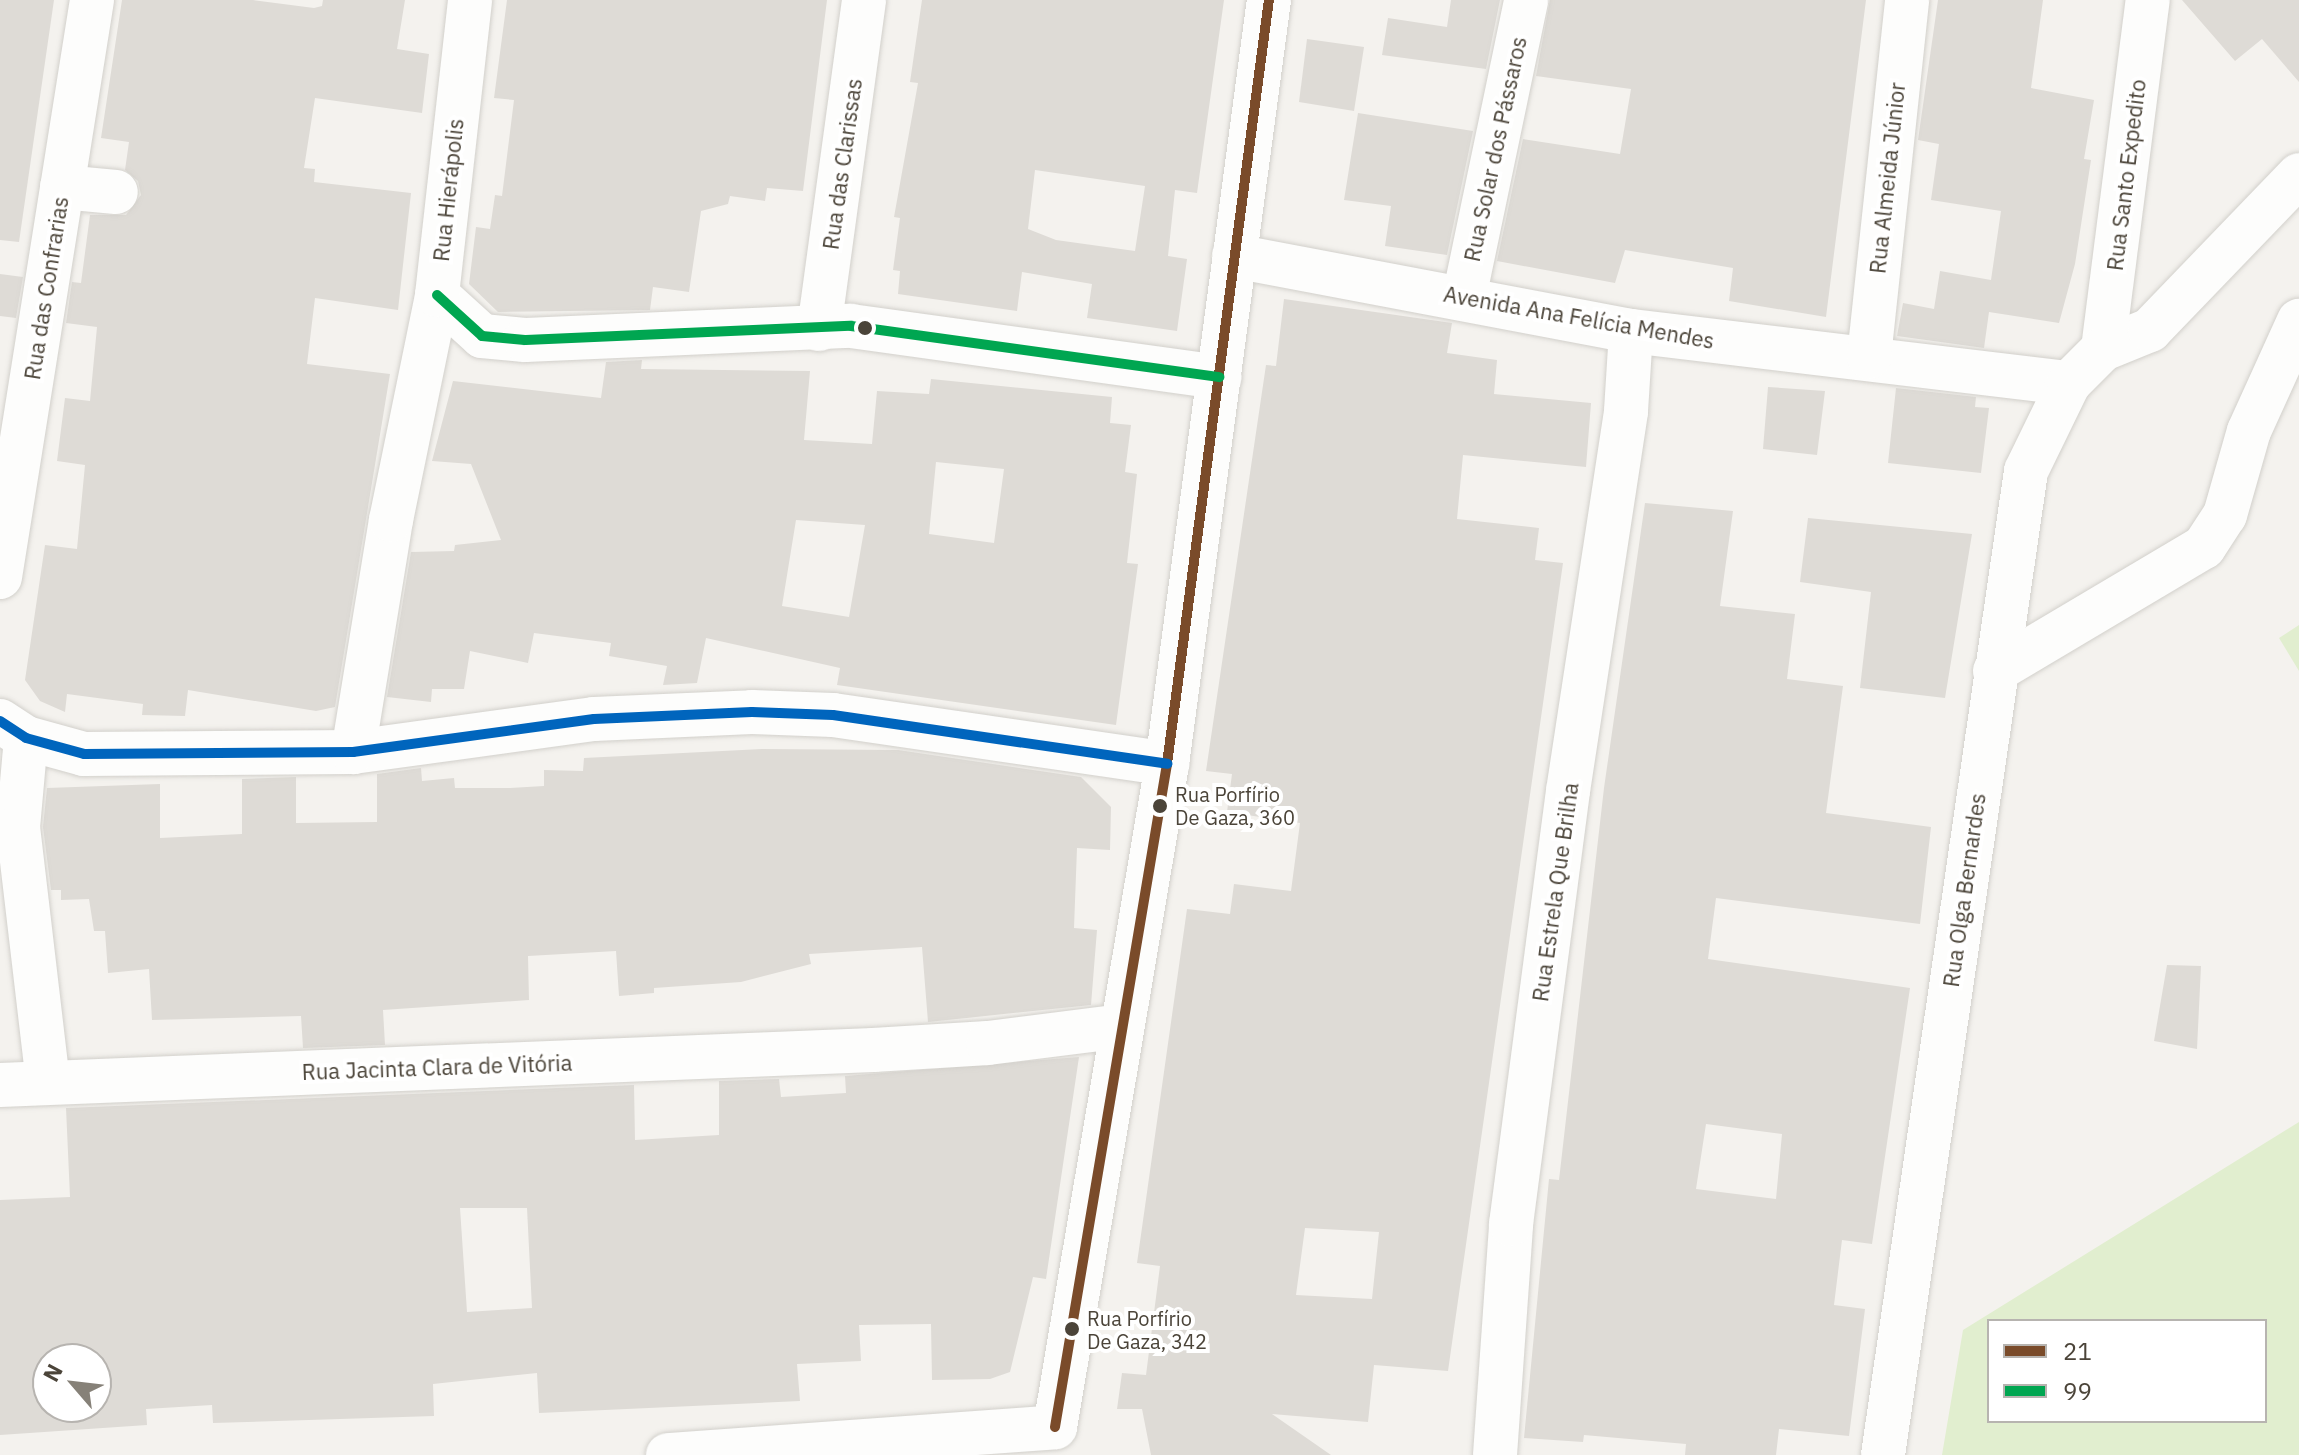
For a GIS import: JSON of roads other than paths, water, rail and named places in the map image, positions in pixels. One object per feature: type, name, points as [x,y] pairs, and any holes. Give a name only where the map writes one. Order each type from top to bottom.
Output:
[{"type":"street","name":"Rua das Confrarias","points":[[0,577],[92,0]]},
{"type":"street","name":"Rua Hierápolis","points":[[353,752],[391,520],[437,295],[470,0]]},
{"type":"street","name":"Rua das Clarissas","points":[[819,329],[864,0]]},
{"type":"street","points":[[685,1455],[1065,1441],[1122,1026],[1167,764],[1269,0]]},
{"type":"street","name":"Rua Solar dos Pássaros","points":[[1464,298],[1526,0]]},
{"type":"street","name":"Rua Almeida Júnior","points":[[1869,357],[1907,0]]},
{"type":"street","name":"Rua Santo Expedito","points":[[2103,349],[2148,0]]},
{"type":"street","points":[[2103,349],[2150,330],[2299,175]]},
{"type":"street","points":[[62,187],[116,192]]},
{"type":"street","name":"Avenida Ana Felícia Mendes","points":[[1234,256],[1631,331],[2069,383]]},
{"type":"street","points":[[437,295],[482,336],[525,340],[851,326],[1219,377]]},
{"type":"street","points":[[1995,671],[2204,547],[2225,515],[2249,431],[2299,321]]},
{"type":"street","name":"Rua Estrela Que Brilha","points":[[1495,1455],[1511,1224],[1568,791],[1624,427],[1631,331]]},
{"type":"street","name":"Rua Olga Bernardes","points":[[1883,1455],[2026,471],[2069,383],[2103,349]]},
{"type":"street","points":[[48,1082],[18,827],[13,729],[84,754],[353,752],[594,719],[752,712],[833,715],[1167,764]]},
{"type":"street","name":"Rua Jacinta Clara de Vitória","points":[[0,1085],[873,1050],[988,1043],[1122,1026]]},
{"type":"place","name":"Rua Porfírio De Gaza, 360","points":[[1160,806]]},
{"type":"place","name":"Rua Porfírio De Gaza, 342","points":[[1072,1329]]}]
